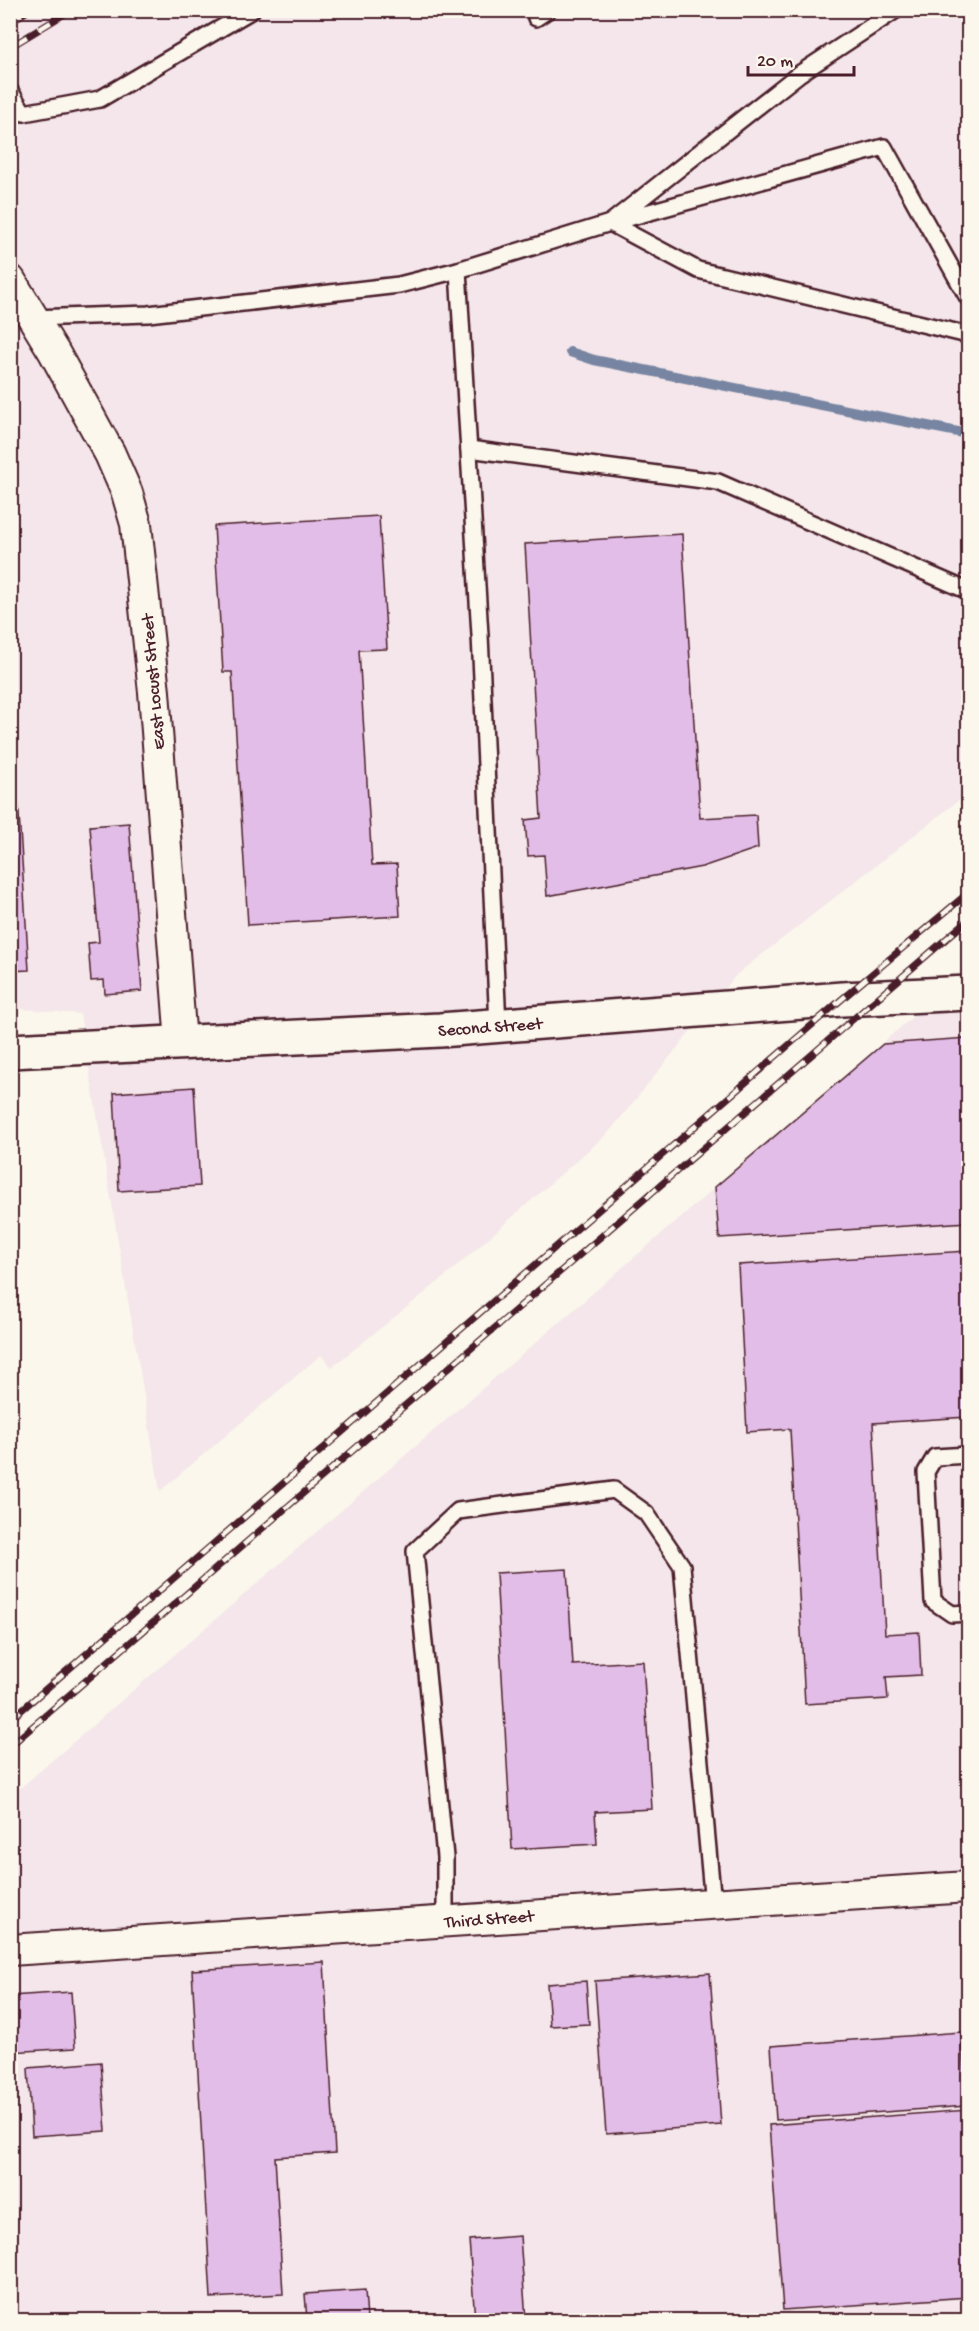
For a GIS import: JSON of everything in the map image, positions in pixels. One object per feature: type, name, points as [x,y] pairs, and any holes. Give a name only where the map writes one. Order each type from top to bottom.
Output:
[{"type":"main road","name":"Second Street","points":[[10,1051],[498,1025],[853,998],[969,993]]},
{"type":"street","name":"East Locust Street","points":[[10,280],[110,454],[127,493],[136,524],[154,692],[180,1043]]},
{"type":"street","name":"Third Street","points":[[10,1950],[969,1887]]},
{"type":"lane","points":[[10,91],[24,113],[100,99],[252,10]]},
{"type":"lane","points":[[610,223],[799,74],[896,10]]},
{"type":"lane","points":[[40,329],[399,285],[458,270],[610,223],[884,147],[969,298]]},
{"type":"lane","points":[[610,223],[698,270],[969,335]]},
{"type":"lane","points":[[458,270],[480,634],[498,1025]]},
{"type":"lane","points":[[469,449],[718,482],[969,591]]},
{"type":"lane","points":[[969,1455],[935,1456],[926,1472],[933,1601],[952,1614],[969,1613]]},
{"type":"lane","points":[[445,1921],[445,1857],[415,1551],[459,1511],[614,1490],[646,1513],[682,1566],[713,1904]]},
{"type":"shaded area","points":[[10,11],[968,11],[968,793],[737,974],[609,1132],[442,1279],[332,1367],[321,1355],[160,1491],[80,1014],[11,1008]]},
{"type":"shaded area","points":[[968,969],[968,2311],[820,2320],[11,2320],[10,1797]]},
{"type":"building","points":[[379,516],[387,649],[359,650],[372,865],[397,864],[400,916],[248,925],[232,672],[223,672],[214,526]]},
{"type":"building","points":[[682,534],[700,818],[756,815],[758,848],[702,867],[547,896],[544,855],[528,856],[525,820],[541,818],[525,544]]},
{"type":"building","points":[[10,674],[29,970],[10,971]]},
{"type":"building","points":[[129,823],[142,991],[105,994],[104,980],[91,981],[88,943],[99,942],[90,826]]},
{"type":"building","points":[[968,1038],[968,1222],[719,1238],[715,1187],[883,1044]]},
{"type":"building","points":[[194,1087],[200,1186],[119,1191],[114,1093]]},
{"type":"building","points":[[968,1251],[968,1417],[873,1423],[885,1634],[919,1632],[921,1675],[886,1677],[888,1699],[805,1704],[790,1429],[747,1432],[738,1265]]},
{"type":"building","points":[[567,1569],[573,1665],[643,1661],[652,1809],[595,1812],[597,1844],[512,1849],[496,1573]]},
{"type":"building","points":[[324,1962],[335,2153],[275,2157],[283,2294],[211,2298],[192,1970]]},
{"type":"building","points":[[710,1973],[721,2125],[606,2134],[595,1981]]},
{"type":"building","points":[[586,1981],[589,2024],[550,2026],[547,1984]]},
{"type":"building","points":[[71,1992],[75,2048],[10,2052],[10,1996]]},
{"type":"building","points":[[961,2032],[966,2106],[776,2120],[771,2046]]},
{"type":"building","points":[[101,2062],[106,2131],[32,2136],[28,2068]]},
{"type":"building","points":[[968,2110],[968,2297],[783,2310],[769,2125]]},
{"type":"building","points":[[520,2236],[526,2320],[475,2320],[469,2240]]},
{"type":"building","points":[[365,2290],[367,2320],[307,2320],[305,2294]]},
{"type":"waterway","points":[[570,352],[594,360],[968,434]]},
{"type":"railway","points":[[10,22],[29,10]]},
{"type":"railway","points":[[15,44],[71,10]]},
{"type":"railway","points":[[10,1720],[842,999],[968,893]]},
{"type":"railway","points":[[10,1746],[968,920]]}]
